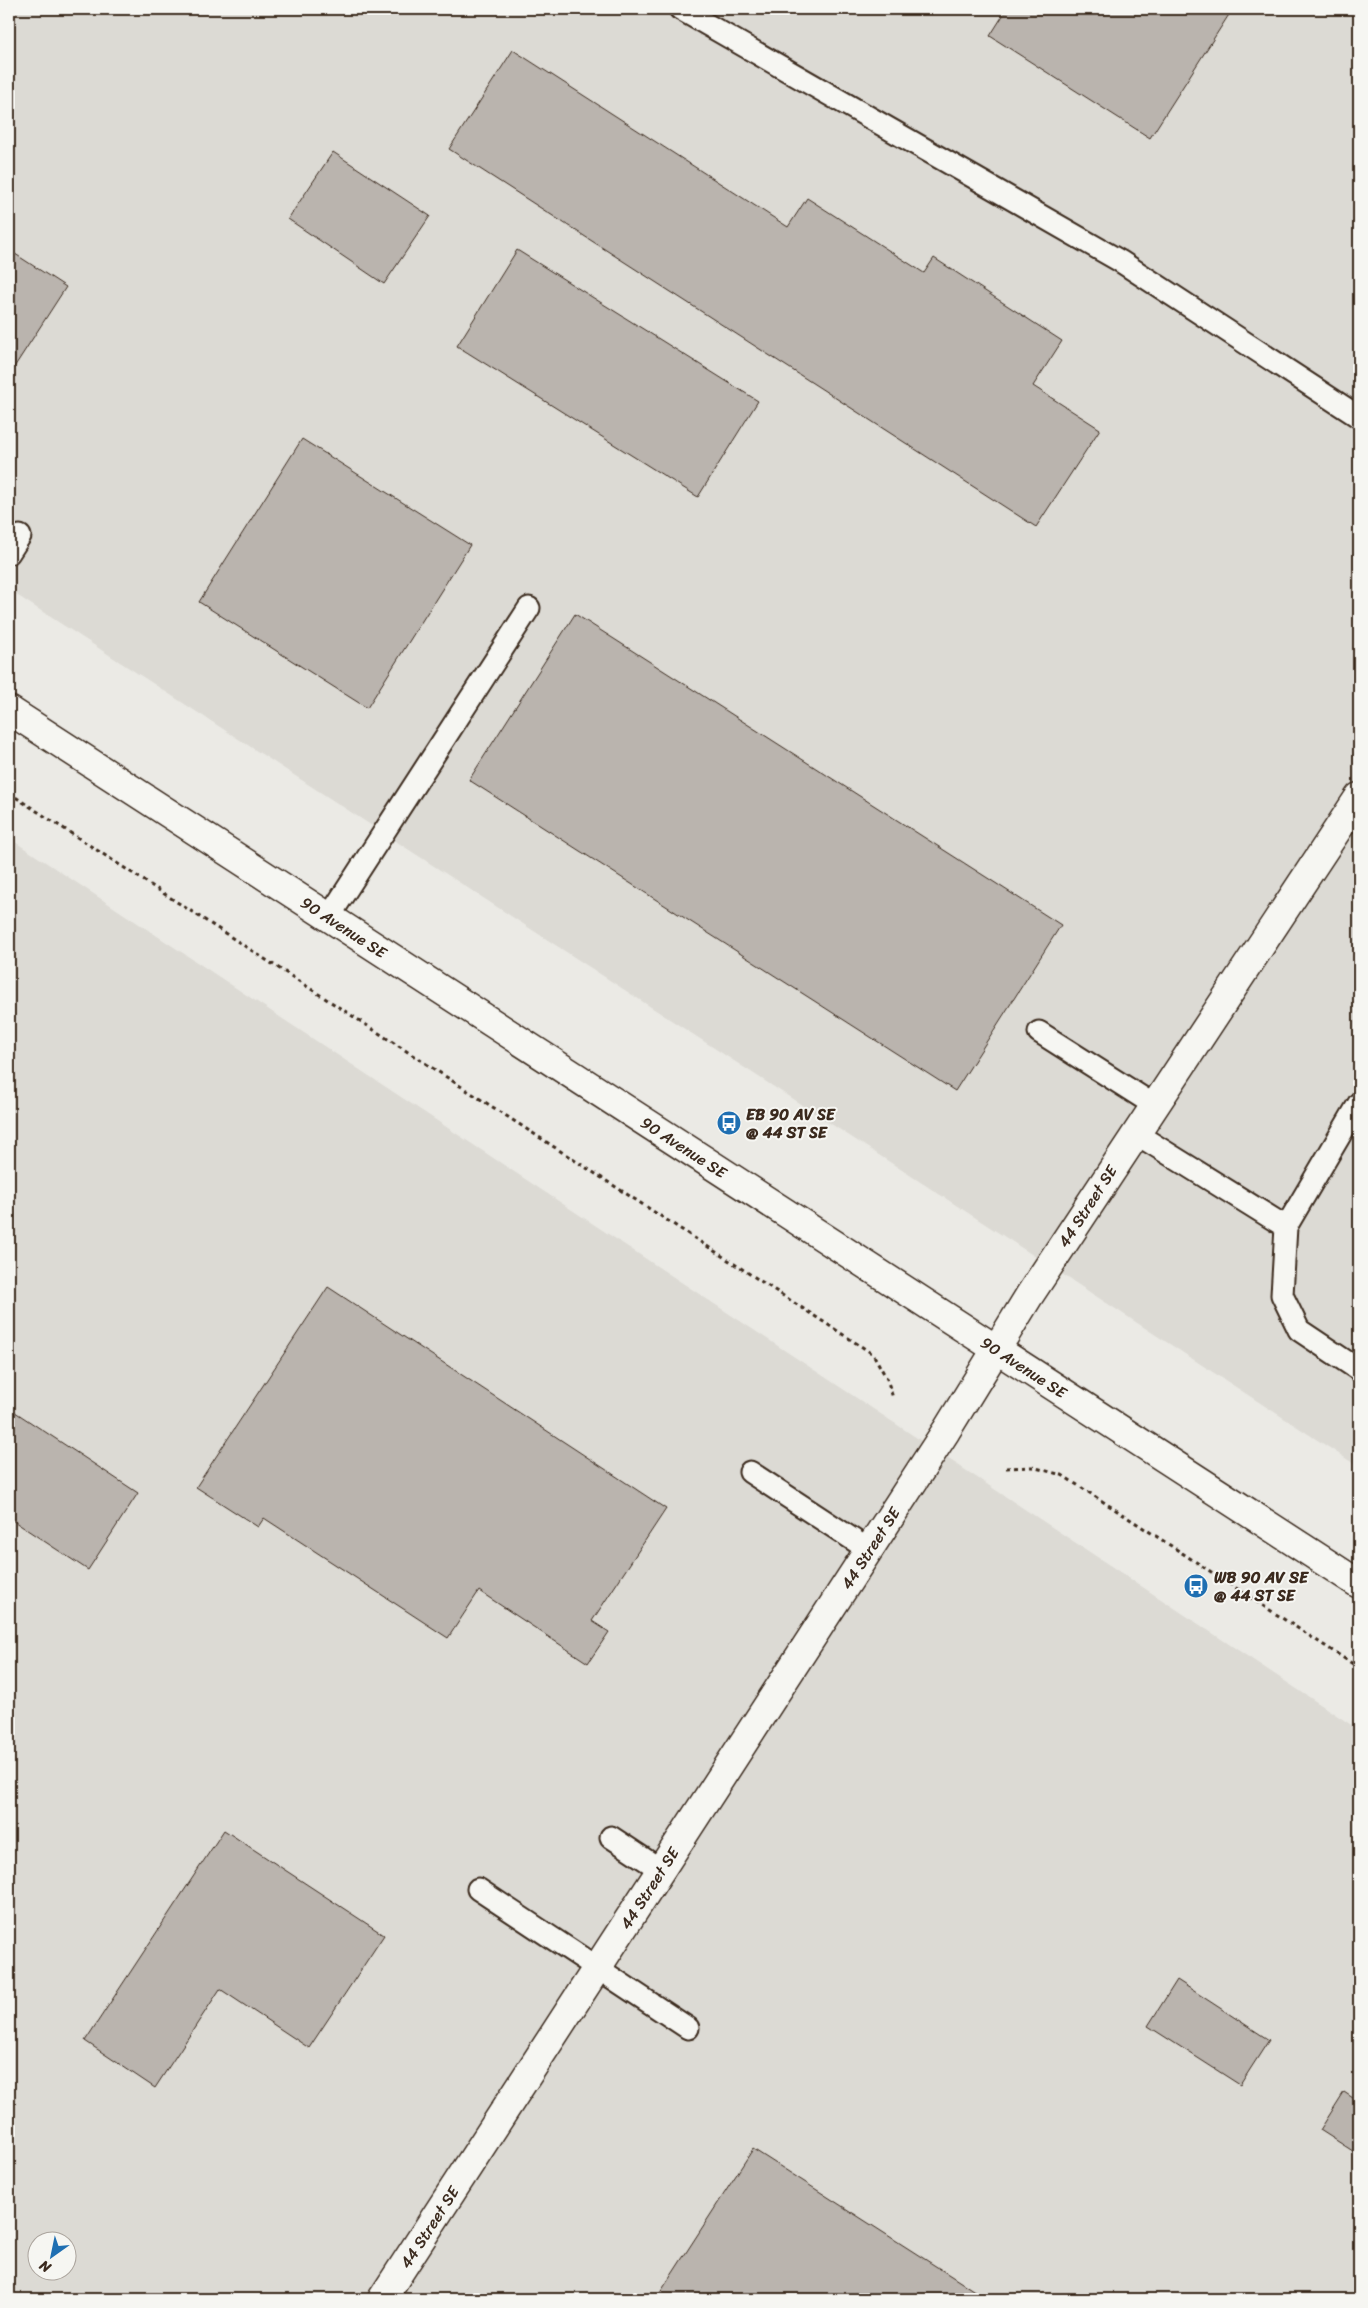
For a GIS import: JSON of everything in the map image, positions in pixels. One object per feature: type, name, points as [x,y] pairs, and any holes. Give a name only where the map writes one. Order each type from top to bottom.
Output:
[{"type":"street","name":"90 Avenue SE","points":[[9,710],[1359,1584]]},
{"type":"street","name":"44 Street SE","points":[[382,2299],[869,1550],[997,1350],[1029,1296],[1135,1133],[1359,797]]},
{"type":"lane","points":[[680,9],[1120,261],[1359,417]]},
{"type":"lane","points":[[329,917],[529,608]]},
{"type":"lane","points":[[1039,1032],[1154,1104]]},
{"type":"lane","points":[[1359,1103],[1286,1227],[1282,1295],[1299,1330],[1359,1370]]},
{"type":"lane","points":[[1135,1133],[1286,1227]]},
{"type":"lane","points":[[750,1472],[869,1550]]},
{"type":"lane","points":[[611,1837],[661,1870]]},
{"type":"lane","points":[[478,1889],[688,2028]]},
{"type":"path","points":[[9,793],[200,915],[873,1354],[887,1379],[893,1398]]},
{"type":"path","points":[[1006,1468],[1032,1467],[1062,1475],[1359,1668]]},
{"type":"shaded area","points":[[9,9],[1359,9],[1359,1467],[9,590]]},
{"type":"shaded area","points":[[9,838],[1359,1730],[1359,2299],[9,2299]]},
{"type":"building","points":[[1007,9],[1223,9],[1230,13],[1150,138],[990,36]]},
{"type":"building","points":[[513,50],[788,227],[807,198],[924,273],[934,258],[1062,341],[1033,386],[1100,429],[1036,527],[449,149]]},
{"type":"building","points":[[333,152],[430,216],[384,284],[288,219]]},
{"type":"building","points":[[9,250],[66,287],[9,375]]},
{"type":"building","points":[[517,250],[758,401],[698,497],[457,346]]},
{"type":"building","points":[[302,439],[470,545],[367,708],[199,602]]},
{"type":"building","points":[[575,614],[1061,925],[955,1091],[469,780]]},
{"type":"building","points":[[328,1287],[666,1509],[592,1621],[609,1632],[588,1663],[479,1591],[448,1638],[264,1518],[258,1527],[196,1487]]},
{"type":"building","points":[[9,1408],[138,1493],[88,1570],[9,1518]]},
{"type":"building","points":[[224,1830],[384,1935],[309,2048],[220,1989],[155,2088],[85,2041]]},
{"type":"building","points":[[1177,1980],[1269,2040],[1240,2085],[1148,2026]]},
{"type":"building","points":[[1344,2092],[1359,2102],[1359,2155],[1320,2130]]},
{"type":"building","points":[[753,2149],[987,2299],[656,2299]]},
{"type":"place","name":"EB 90 AV SE @ 44 ST SE","points":[[729,1123]]},
{"type":"place","name":"WB 90 AV SE @ 44 ST SE","points":[[1196,1586]]}]
